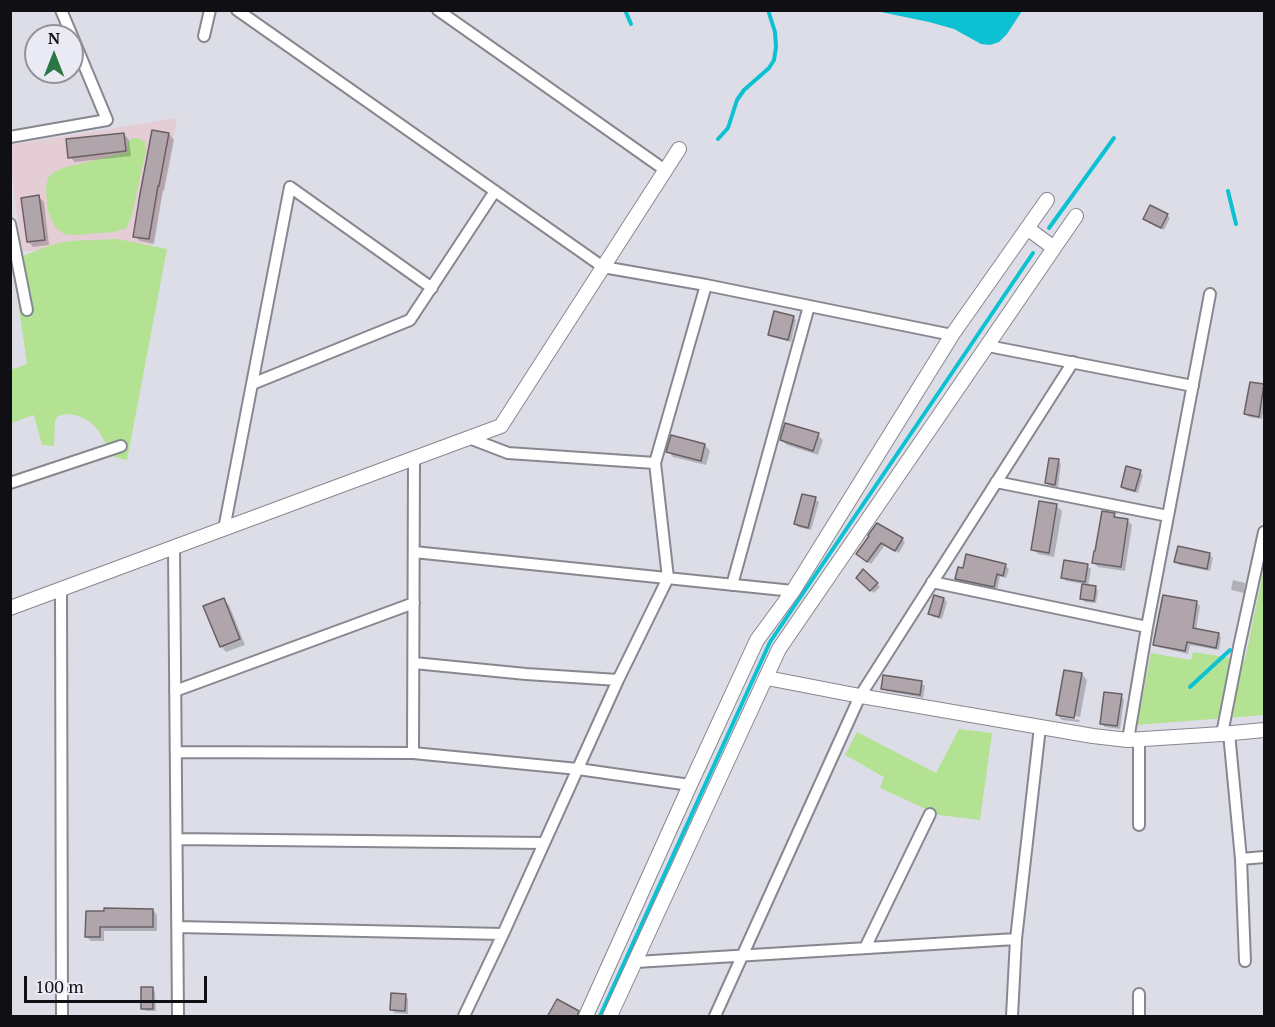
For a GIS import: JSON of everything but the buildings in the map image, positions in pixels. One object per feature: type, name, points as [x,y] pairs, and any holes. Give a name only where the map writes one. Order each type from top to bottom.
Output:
[{"type":"street","points":[[61,10],[67,24]]},
{"type":"street","points":[[204,36],[210,10]]},
{"type":"street","points":[[237,10],[603,267],[706,285],[952,335]]},
{"type":"street","points":[[438,10],[665,170]]},
{"type":"street","points":[[10,137],[107,120],[84,65]]},
{"type":"street","points":[[10,608],[501,426],[679,149]]},
{"type":"street","points":[[224,529],[290,187],[432,288]]},
{"type":"street","points":[[252,384],[411,320],[495,191]]},
{"type":"street","points":[[586,1017],[757,640],[793,591],[952,335],[1047,200]]},
{"type":"street","points":[[610,1017],[779,649],[1076,216]]},
{"type":"street","points":[[10,224],[14,264],[27,310]]},
{"type":"street","points":[[1027,228],[1054,248]]},
{"type":"street","points":[[464,1017],[618,680],[668,578],[655,464],[706,285]]},
{"type":"street","points":[[1139,825],[1134,739],[1147,627],[1210,294]]},
{"type":"street","points":[[732,585],[809,306]]},
{"type":"street","points":[[988,346],[1193,386]]},
{"type":"street","points":[[715,1017],[860,696],[1073,362]]},
{"type":"street","points":[[469,438],[508,453],[655,464]]},
{"type":"street","points":[[10,483],[121,446]]},
{"type":"street","points":[[413,753],[414,459]]},
{"type":"street","points":[[996,482],[1168,516]]},
{"type":"street","points":[[1245,961],[1241,859],[1225,734],[1239,647],[1264,532]]},
{"type":"street","points":[[174,548],[178,1017]]},
{"type":"street","points":[[414,552],[793,591]]},
{"type":"street","points":[[932,582],[1147,627]]},
{"type":"street","points":[[61,590],[63,1017]]},
{"type":"street","points":[[175,691],[414,603]]},
{"type":"street","points":[[414,663],[618,680]]},
{"type":"street","points":[[766,678],[1093,736],[1134,739],[1264,730]]},
{"type":"street","points":[[1012,1017],[1016,939],[1040,727]]},
{"type":"street","points":[[176,753],[413,753],[578,769],[690,785]]},
{"type":"street","points":[[866,948],[930,814]]},
{"type":"street","points":[[177,839],[544,843]]},
{"type":"street","points":[[1241,859],[1264,857]]},
{"type":"street","points":[[178,927],[503,934]]},
{"type":"street","points":[[636,962],[1016,939]]},
{"type":"street","points":[[1139,994],[1139,1017]]},
{"type":"shaded area","points":[[177,118],[151,251],[22,251],[10,145]]},
{"type":"green space","points":[[138,138],[145,142],[146,150],[132,214],[125,229],[75,235],[64,234],[56,228],[47,206],[48,178],[63,168],[127,152],[128,142]]},
{"type":"green space","points":[[117,239],[167,249],[127,460],[114,457],[98,430],[79,416],[68,414],[58,416],[55,421],[54,446],[42,445],[34,415],[11,423],[10,370],[27,364],[15,281],[26,277],[23,256],[69,241]]},
{"type":"green space","points":[[1264,568],[1264,715],[1137,725],[1151,653],[1191,660],[1193,652],[1245,660]]},
{"type":"green space","points":[[959,729],[992,733],[980,820],[939,815],[880,788],[884,777],[845,755],[857,732],[936,773]]},
{"type":"water","points":[[1022,10],[1007,34],[999,42],[990,45],[981,44],[954,29],[876,11]]},
{"type":"waterway","points":[[625,10],[631,24]]},
{"type":"waterway","points":[[718,139],[728,128],[737,100],[744,90],[769,68],[774,60],[775,32],[768,10]]},
{"type":"waterway","points":[[1049,228],[1114,138]]},
{"type":"waterway","points":[[1228,191],[1236,224]]},
{"type":"waterway","points":[[600,1016],[770,642],[1033,253]]},
{"type":"waterway","points":[[1190,687],[1230,650]]}]
